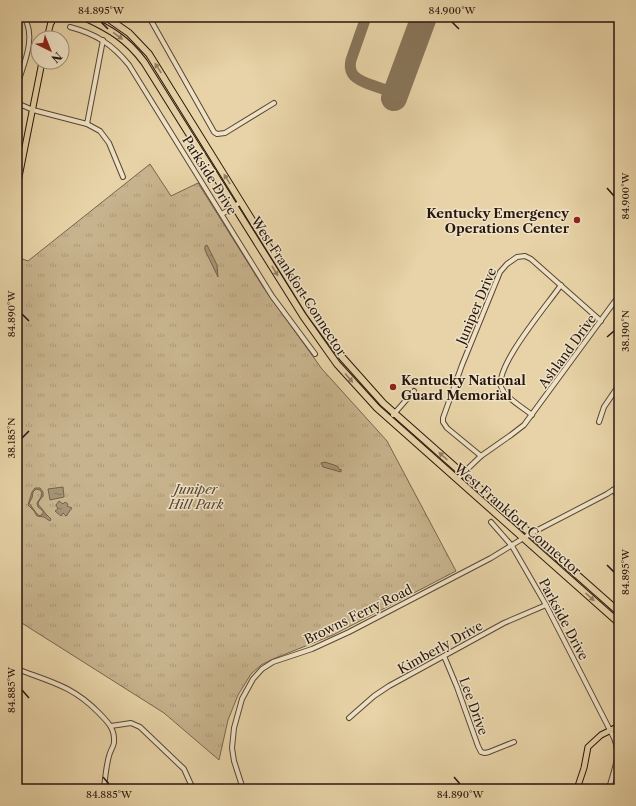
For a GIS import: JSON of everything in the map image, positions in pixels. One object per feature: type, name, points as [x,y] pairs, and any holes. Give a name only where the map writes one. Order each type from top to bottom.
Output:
[{"type":"highway","name":"West Frankfort Connector","points":[[84,17],[106,27],[118,35],[138,54],[319,341],[353,382],[389,419],[619,623]]},
{"type":"highway","name":"West Frankfort Connector","points":[[106,17],[129,33],[149,54],[309,312],[328,339],[362,381],[395,413],[619,612]]},
{"type":"main road","points":[[48,30],[50,19]]},
{"type":"main road","points":[[17,187],[40,70]]},
{"type":"main road","points":[[577,789],[584,768],[588,747],[601,735],[619,726]]},
{"type":"street","points":[[17,86],[18,77],[30,38],[29,26],[24,17]]},
{"type":"street","points":[[149,17],[214,132],[217,134],[225,133],[274,103]]},
{"type":"street","name":"Parkside Drive","points":[[70,27],[90,33],[104,40],[118,51],[129,64],[272,296],[315,354]]},
{"type":"street","points":[[87,124],[104,40]]},
{"type":"street","points":[[17,103],[33,110],[87,124],[100,131],[107,138],[123,177]]},
{"type":"street","points":[[222,214],[241,202]]},
{"type":"street","name":"Juniper Drive","points":[[481,456],[447,428],[443,422],[443,418],[462,365],[497,277],[507,264],[517,258],[525,256],[536,262],[601,321]]},
{"type":"street","points":[[532,415],[504,393],[501,387],[501,379],[515,347],[561,285]]},
{"type":"street","name":"Ashland Drive","points":[[456,479],[481,456],[519,430],[532,415],[615,302]]},
{"type":"street","points":[[599,422],[604,407],[619,385]]},
{"type":"street","points":[[389,419],[414,391]]},
{"type":"street","name":"Browns Ferry Road","points":[[243,789],[234,761],[232,748],[234,728],[242,699],[253,679],[262,669],[273,662],[312,649],[349,632],[492,558],[530,534],[619,486]]},
{"type":"street","points":[[614,490],[619,497]]},
{"type":"street","name":"Parkside Drive","points":[[491,522],[512,546],[546,605],[617,744],[618,754],[609,789]]},
{"type":"street","name":"Kimberly Drive","points":[[349,718],[381,691],[504,623],[546,605]]},
{"type":"street","name":"Lee Drive","points":[[444,656],[481,752],[489,752],[514,742]]},
{"type":"street","points":[[17,669],[66,687],[88,702],[111,726],[114,743],[109,753],[105,771],[104,789]]},
{"type":"street","points":[[111,726],[131,723],[140,727],[184,769],[193,789]]},
{"type":"green space","name":"Juniper Hill Park","points":[[150,164],[171,196],[198,183],[263,287],[322,369],[387,441],[456,571],[333,635],[261,665],[251,674],[238,695],[228,720],[219,760],[164,713],[17,620],[17,257],[28,261]]},
{"type":"water","points":[[207,245],[217,265],[218,277],[205,250],[205,246]]},
{"type":"water","points":[[325,462],[337,466],[340,470],[341,469],[341,472],[323,467],[321,463]]},
{"type":"water","points":[[63,487],[64,497],[50,500],[48,489]]},
{"type":"water","points":[[35,488],[40,488],[43,492],[43,496],[38,504],[51,519],[50,521],[44,517],[37,516],[28,505],[32,492]],"holes":[[[36,489],[40,490],[42,493],[37,503],[38,507],[43,511],[43,514],[40,516],[29,503],[33,492]]]},
{"type":"water","points":[[59,501],[63,504],[65,502],[68,504],[67,506],[72,508],[66,516],[63,513],[61,516],[55,511],[58,509],[56,505]]},
{"type":"taxiway","points":[[366,17],[351,60],[351,71],[355,77],[365,83],[396,93]]},
{"type":"runway","points":[[394,98],[424,17]]},
{"type":"place","name":"Kentucky Emergency Operations Center","points":[[577,220]]},
{"type":"place","name":"Kentucky National Guard Memorial","points":[[393,387]]}]
